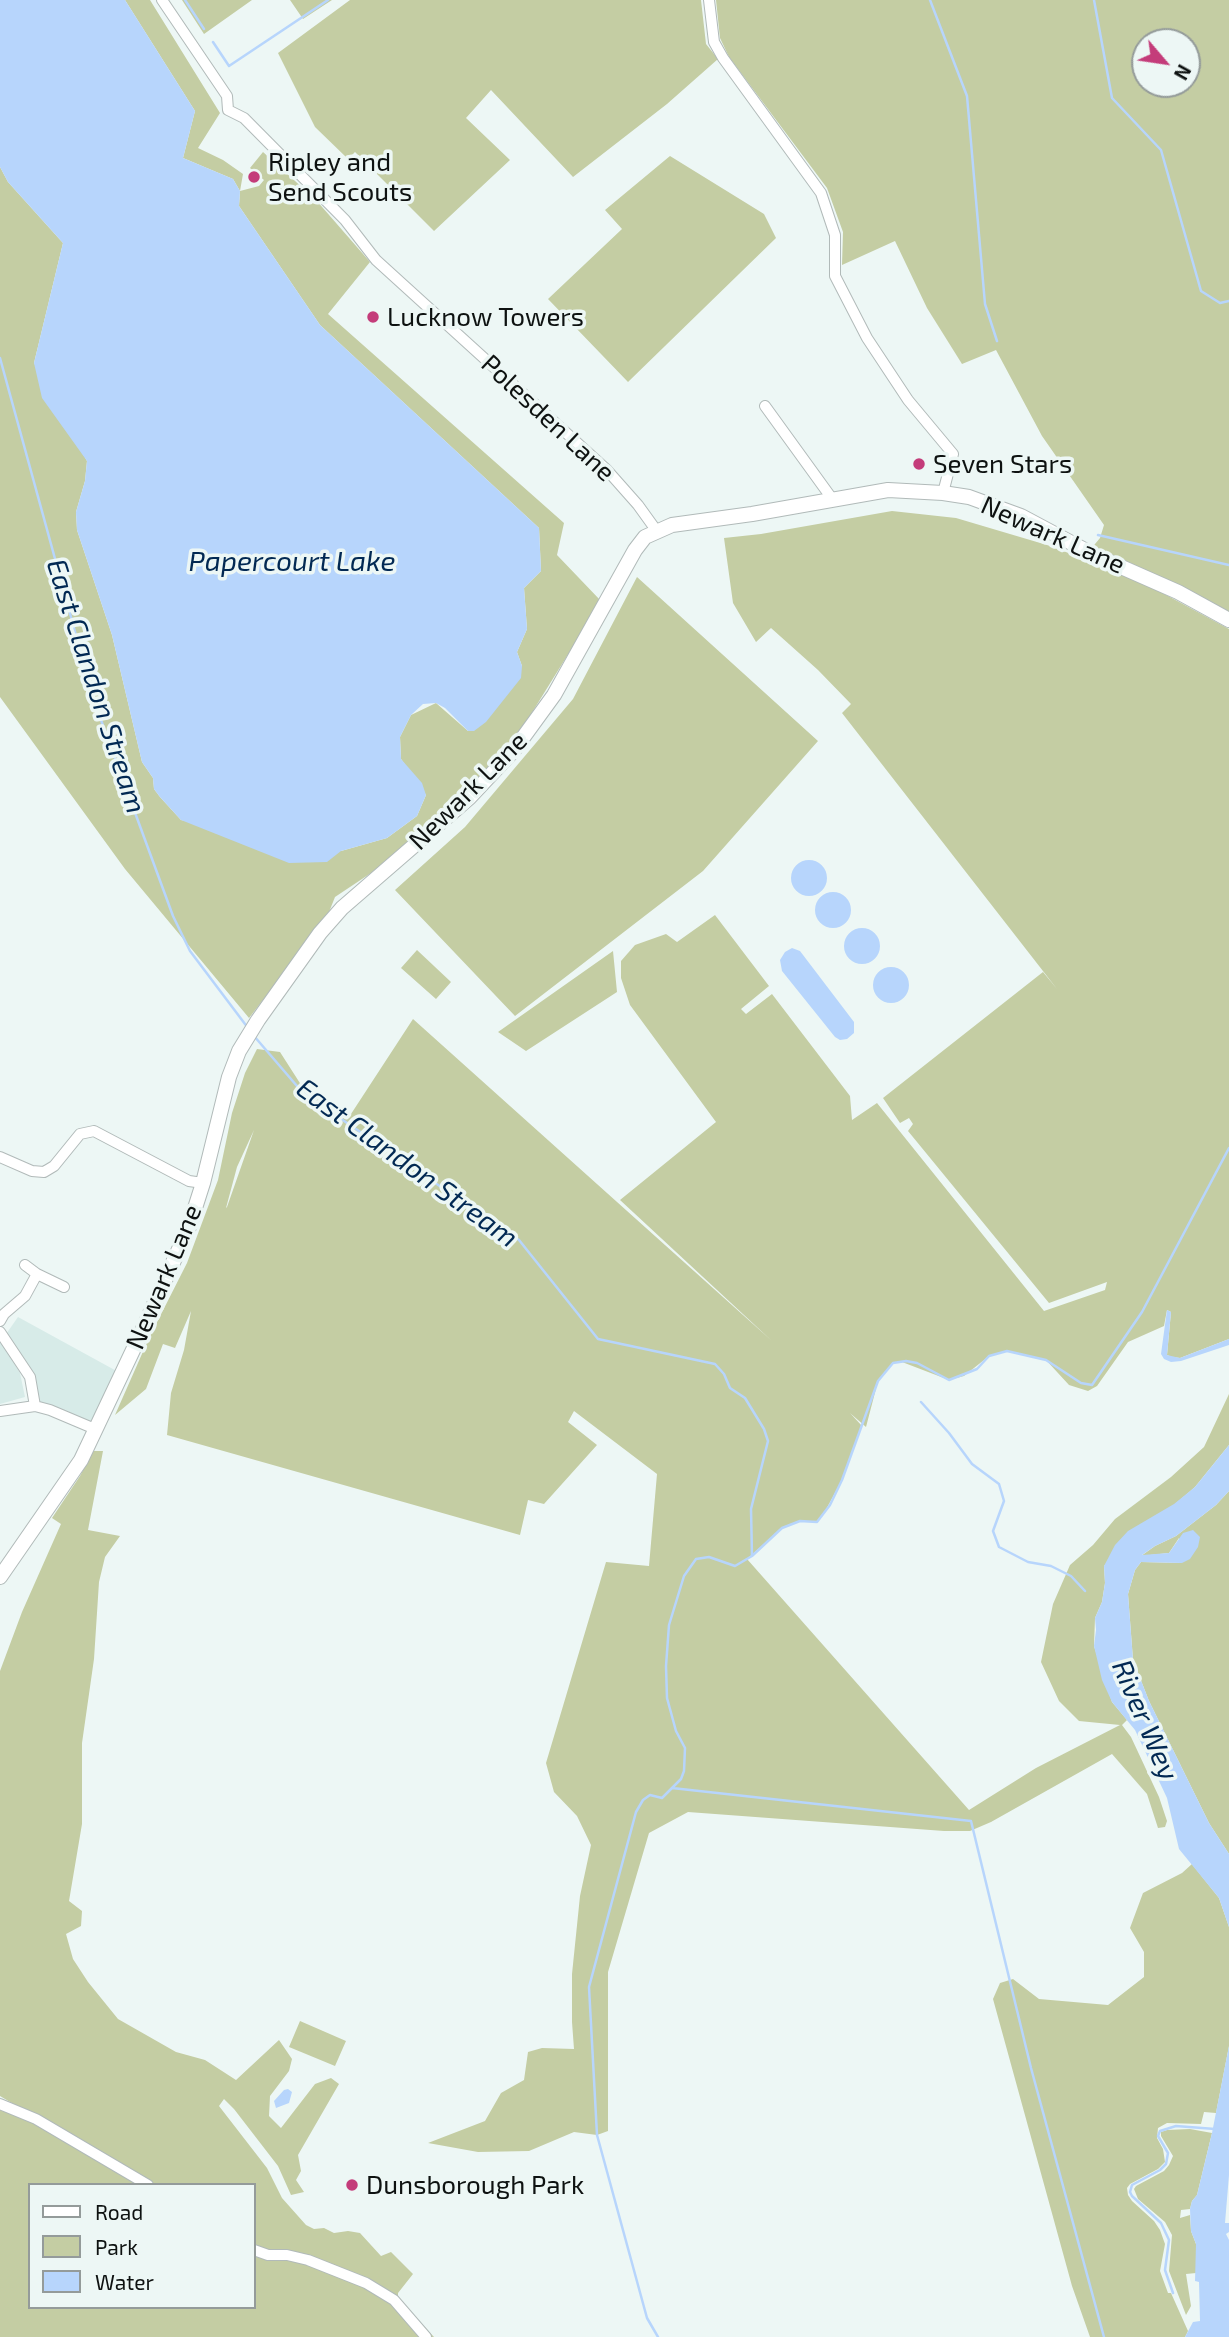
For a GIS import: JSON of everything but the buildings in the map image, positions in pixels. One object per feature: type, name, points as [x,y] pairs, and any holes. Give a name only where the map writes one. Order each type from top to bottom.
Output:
[{"type":"main road","name":"Newark Lane","points":[[0,1577],[81,1460],[180,1248],[203,1183],[233,1064],[258,1020],[320,933],[342,908],[453,812],[514,750],[554,695],[635,550],[645,537],[672,524],[888,490],[943,493],[969,497],[1021,516],[1094,555],[1178,592],[1229,621]]},
{"type":"street","name":"Polesden Lane","points":[[162,0],[227,96],[228,110],[244,118],[345,220],[376,260],[607,470],[656,530]]},
{"type":"street","points":[[709,0],[714,42],[723,58],[821,193],[835,235],[835,276],[867,338],[908,400],[953,454],[943,493]]},
{"type":"street","points":[[765,406],[833,500]]},
{"type":"street","points":[[0,1157],[32,1171],[44,1172],[54,1166],[80,1134],[94,1131],[189,1181],[203,1183]]},
{"type":"street","points":[[25,1265],[64,1287]]},
{"type":"street","points":[[0,1321],[4,1314],[21,1300],[37,1274]]},
{"type":"street","points":[[11,1293],[21,1300]]},
{"type":"street","points":[[0,1332],[30,1377],[35,1406]]},
{"type":"street","points":[[0,1411],[35,1406],[95,1429]]},
{"type":"street","points":[[0,2104],[36,2119],[145,2183]]},
{"type":"street","points":[[256,2251],[268,2255],[287,2255],[308,2260],[366,2283],[394,2300],[426,2337]]},
{"type":"shaded area","points":[[18,1317],[122,1374],[95,1429],[35,1406],[33,1384],[4,1337]]},
{"type":"shaded area","points":[[0,1340],[20,1373],[25,1397],[0,1404]]},
{"type":"green space","points":[[125,0],[150,0],[220,113],[198,148],[223,160],[243,174],[240,191],[233,179],[183,158],[195,111]]},
{"type":"green space","points":[[182,0],[252,0],[204,34]]},
{"type":"green space","points":[[290,0],[332,0],[303,19]]},
{"type":"green space","points":[[350,0],[701,0],[706,44],[718,59],[667,104],[573,177],[491,90],[466,118],[510,160],[434,231],[355,152],[348,159],[315,127],[278,53]]},
{"type":"green space","points":[[716,0],[1229,0],[1229,616],[1090,550],[1100,538],[1104,525],[1042,436],[996,350],[962,364],[927,308],[895,241],[842,265],[843,232],[827,188],[729,57],[720,38]]},
{"type":"green space","points":[[263,152],[316,200],[370,262],[328,314],[564,523],[557,555],[601,601],[515,740],[460,797],[371,873],[335,897],[327,917],[249,1018],[125,869],[0,697],[0,167],[8,182],[63,243],[34,363],[87,461],[85,481],[76,512],[77,530],[112,635],[142,762],[153,778],[154,789],[181,820],[341,851],[387,838],[417,816],[426,795],[401,759],[400,737],[411,715],[436,703],[468,731],[522,666],[517,652],[527,629],[524,588],[541,571],[539,528],[320,325],[239,206],[240,191],[259,186],[264,180],[250,168]]},
{"type":"green space","points":[[670,156],[764,214],[776,238],[628,382],[548,299],[622,229],[605,210]]},
{"type":"green space","points":[[892,511],[956,518],[1047,545],[1133,577],[1229,629],[1229,1339],[1180,1358],[1167,1355],[1171,1312],[1167,1310],[1164,1326],[1128,1342],[1097,1386],[1088,1391],[1069,1385],[1046,1360],[1007,1351],[989,1356],[964,1376],[949,1380],[902,1362],[893,1363],[878,1381],[866,1427],[850,1413],[862,1426],[842,1480],[823,1515],[817,1522],[800,1521],[782,1528],[747,1559],[969,1810],[1036,1768],[1120,1725],[1079,1721],[1059,1701],[1041,1662],[1053,1604],[1070,1565],[1093,1545],[1115,1519],[1171,1477],[1204,1447],[1229,1394],[1229,1445],[1195,1487],[1104,1566],[1102,1602],[1095,1618],[1094,1646],[1112,1702],[1127,1720],[1122,1725],[1131,1737],[1159,1797],[1167,1821],[1165,1827],[1158,1828],[1147,1794],[1112,1754],[970,1831],[688,1812],[649,1833],[608,1972],[608,2131],[597,2135],[574,2132],[529,2151],[478,2152],[428,2143],[485,2121],[501,2093],[524,2080],[528,2052],[542,2048],[574,2049],[572,1974],[580,1896],[591,1845],[577,1816],[554,1792],[546,1763],[606,1562],[649,1566],[657,1474],[574,1411],[568,1422],[597,1445],[544,1504],[528,1500],[520,1535],[167,1435],[171,1393],[184,1350],[191,1311],[175,1348],[163,1344],[146,1389],[115,1415],[149,1338],[187,1263],[218,1180],[232,1113],[245,1073],[257,1049],[280,1052],[305,1091],[351,1114],[413,1019],[772,1341],[620,1200],[716,1122],[630,1005],[621,978],[621,961],[635,945],[666,934],[677,942],[715,915],[769,986],[741,1009],[746,1014],[772,994],[850,1096],[852,1120],[877,1103],[1044,1311],[1105,1290],[1107,1282],[1049,1303],[908,1131],[913,1124],[909,1118],[900,1123],[883,1098],[1043,972],[1057,989],[842,713],[851,704],[771,628],[756,642],[733,603],[724,538]],"holes":[[[254,1130],[227,1207],[237,1167]]]},
{"type":"green space","points":[[637,577],[818,741],[703,871],[515,1016],[395,890],[465,827],[573,699]]},
{"type":"green space","points":[[417,950],[451,982],[436,999],[401,968]]},
{"type":"green space","points":[[613,951],[617,992],[526,1051],[498,1032]]},
{"type":"green space","points":[[93,1451],[103,1451],[88,1530],[120,1536],[105,1557],[99,1582],[94,1659],[82,1743],[82,1824],[69,1901],[82,1911],[81,1926],[66,1934],[73,1959],[118,2019],[176,2052],[205,2060],[236,2080],[279,2040],[292,2059],[289,2071],[270,2096],[269,2116],[281,2128],[315,2084],[331,2078],[339,2084],[298,2155],[301,2171],[296,2180],[304,2192],[291,2195],[278,2166],[234,2109],[224,2099],[219,2106],[267,2168],[282,2198],[306,2225],[334,2233],[360,2233],[381,2256],[391,2252],[413,2274],[398,2293],[398,2298],[434,2337],[429,2337],[367,2282],[256,2249],[256,2183],[147,2183],[0,2096],[0,1671],[22,1612],[61,1524],[52,1518]]},
{"type":"green space","points":[[1229,1491],[1229,1854],[1209,1823],[1149,1701],[1133,1660],[1128,1594],[1135,1570],[1141,1562],[1182,1563],[1179,1538],[1169,1553],[1141,1556],[1176,1536],[1216,1505]]},
{"type":"green space","points":[[1192,1864],[1219,1898],[1229,1927],[1229,2046],[1216,2113],[1204,2112],[1201,2124],[1167,2123],[1158,2128],[1157,2138],[1163,2149],[1165,2162],[1127,2188],[1132,2201],[1160,2230],[1165,2244],[1160,2271],[1188,2331],[1185,2337],[1090,2337],[1072,2286],[993,1999],[1000,1983],[1013,1979],[1039,1999],[1108,2005],[1144,1977],[1144,1952],[1130,1928],[1143,1893],[1182,1873]]},
{"type":"green space","points":[[300,2021],[346,2041],[335,2066],[289,2047]]},
{"type":"green space","points":[[0,2108],[42,2125],[136,2183],[28,2183],[28,2309],[256,2309],[256,2253],[291,2259],[333,2271],[393,2302],[421,2337],[0,2337]]},
{"type":"green space","points":[[1190,2129],[1212,2133],[1197,2195],[1190,2209],[1181,2210],[1180,2218],[1190,2215],[1191,2231],[1196,2244],[1196,2273],[1186,2274],[1191,2306],[1186,2315],[1169,2271],[1172,2235],[1165,2222],[1138,2199],[1134,2189],[1164,2171],[1169,2165],[1173,2156],[1161,2132]]},
{"type":"water","name":"Papercourt Lake","points":[[0,0],[125,0],[195,111],[183,158],[233,179],[240,191],[239,206],[320,325],[539,528],[541,571],[524,588],[527,629],[517,652],[522,666],[521,678],[486,722],[474,731],[468,731],[445,708],[436,703],[423,704],[411,715],[400,737],[401,759],[422,783],[426,795],[417,816],[387,838],[341,851],[327,862],[289,863],[181,820],[154,789],[153,778],[142,762],[112,635],[77,530],[76,512],[85,481],[87,461],[42,398],[34,363],[63,243],[8,182],[0,167]]},
{"type":"water","points":[[809,860],[822,865],[827,878],[822,891],[809,896],[796,891],[791,878],[796,865]]},
{"type":"water","points":[[833,892],[846,897],[851,910],[846,923],[833,928],[820,923],[815,910],[820,897]]},
{"type":"water","points":[[862,928],[875,933],[880,946],[875,959],[862,964],[849,959],[844,946],[849,933]]},
{"type":"water","points":[[792,948],[800,951],[854,1022],[854,1033],[847,1039],[840,1040],[835,1037],[782,971],[780,960],[785,952]]},
{"type":"water","points":[[891,967],[904,972],[909,985],[904,998],[891,1003],[878,998],[873,985],[878,972]]},
{"type":"water","points":[[1167,1310],[1171,1312],[1167,1355],[1180,1358],[1229,1339],[1229,1345],[1181,1361],[1171,1362],[1164,1359],[1161,1354]]},
{"type":"water","name":"River Wey","points":[[1229,1445],[1229,1491],[1216,1505],[1176,1536],[1142,1555],[1169,1553],[1183,1533],[1193,1530],[1200,1537],[1198,1547],[1190,1559],[1182,1563],[1141,1562],[1135,1570],[1128,1594],[1133,1660],[1149,1701],[1209,1823],[1229,1854],[1229,1927],[1219,1898],[1179,1849],[1167,1798],[1135,1730],[1112,1702],[1102,1680],[1094,1646],[1095,1618],[1102,1602],[1105,1583],[1104,1566],[1115,1545],[1128,1531],[1174,1504],[1195,1487]]},
{"type":"water","points":[[1229,2046],[1229,2175],[1225,2223],[1229,2223],[1229,2232],[1226,2234],[1229,2240],[1229,2337],[1185,2337],[1193,2322],[1200,2321],[1199,2282],[1195,2281],[1196,2244],[1191,2231],[1190,2209],[1197,2195],[1212,2133]]},
{"type":"water","points":[[288,2089],[292,2092],[289,2103],[276,2108],[274,2101]]},
{"type":"waterway","points":[[185,0],[204,29]]},
{"type":"waterway","points":[[213,42],[229,66],[328,0]]},
{"type":"waterway","points":[[930,0],[967,96],[985,304],[997,341]]},
{"type":"waterway","points":[[1094,0],[1112,98],[1161,150],[1201,291],[1220,303],[1229,301]]},
{"type":"waterway","name":"East Clandon Stream","points":[[0,358],[94,701],[173,916],[190,951],[248,1028]]},
{"type":"waterway","points":[[1098,535],[1229,565]]},
{"type":"waterway","name":"East Clandon Stream","points":[[254,1036],[303,1093],[519,1240],[598,1339],[715,1364],[724,1374],[730,1388],[745,1398],[764,1429],[768,1441],[751,1509],[752,1556]]},
{"type":"waterway","points":[[658,2337],[647,2318],[597,2135],[589,1987],[636,1812],[643,1800],[650,1795],[662,1798],[681,1779],[684,1771],[685,1748],[676,1731],[667,1698],[666,1666],[669,1625],[684,1576],[696,1559],[709,1557],[735,1566],[752,1556],[782,1528],[800,1521],[817,1522],[830,1505],[842,1480],[878,1381],[893,1363],[917,1363],[949,1380],[977,1369],[989,1356],[1007,1351],[1046,1360],[1081,1383],[1092,1385],[1142,1312],[1229,1148]]},
{"type":"waterway","points":[[921,1402],[972,1464],[999,1484],[1004,1501],[993,1531],[999,1547],[1028,1562],[1051,1566],[1071,1576],[1085,1591]]},
{"type":"waterway","points":[[672,1788],[971,1821],[1031,2068],[1104,2337]]},
{"type":"waterway","points":[[1173,2293],[1165,2270],[1169,2240],[1161,2223],[1130,2192],[1132,2185],[1166,2164],[1168,2153],[1158,2136],[1160,2131],[1176,2126],[1215,2129]]},
{"type":"place","name":"Ripley and Send Scouts","points":[[254,177]]},
{"type":"place","name":"Lucknow Towers","points":[[373,317]]},
{"type":"place","name":"Seven Stars","points":[[919,464]]},
{"type":"place","name":"Dunsborough Park","points":[[352,2185]]}]
